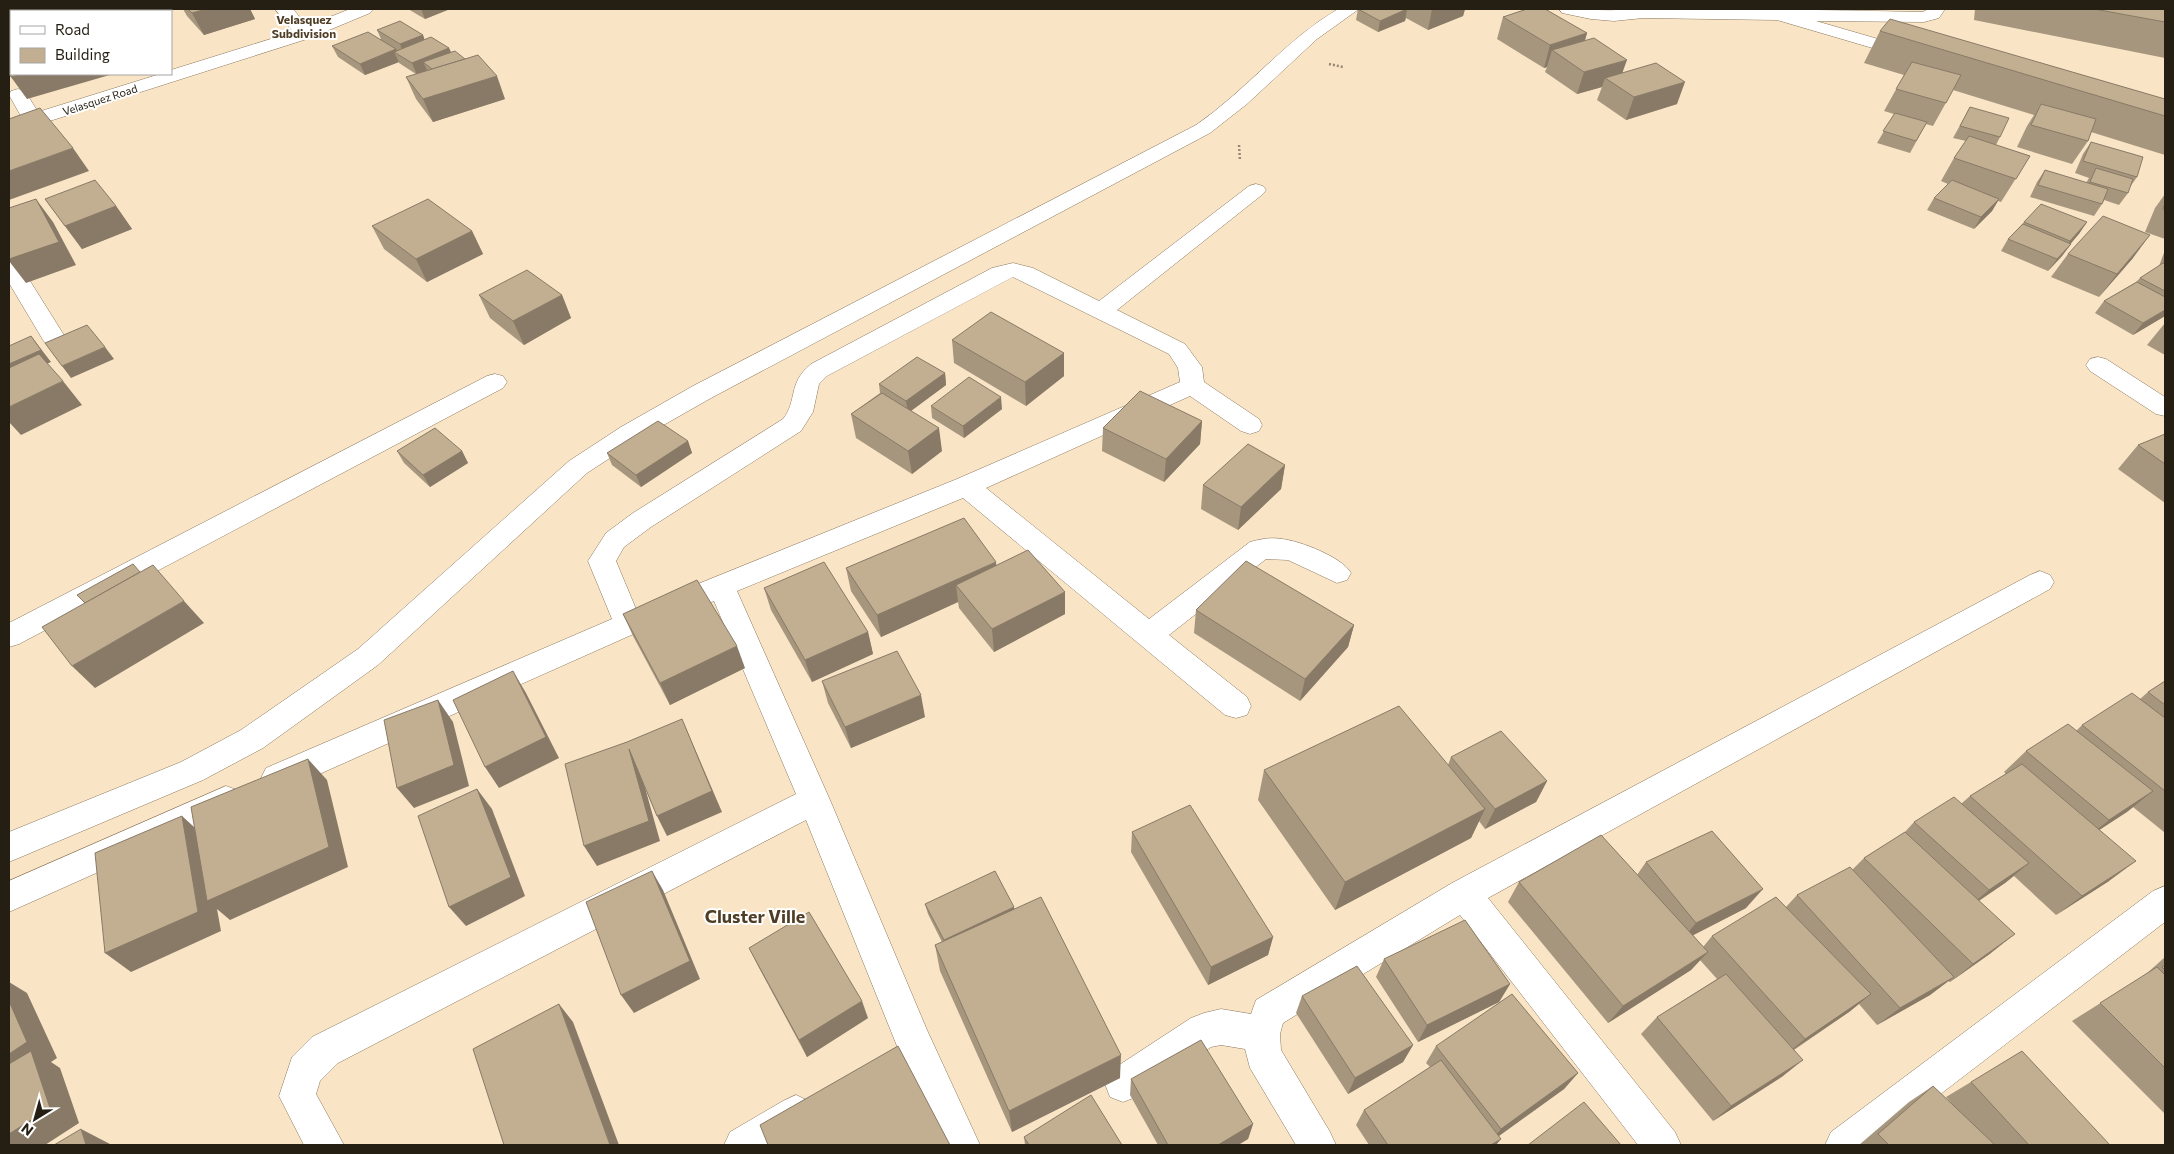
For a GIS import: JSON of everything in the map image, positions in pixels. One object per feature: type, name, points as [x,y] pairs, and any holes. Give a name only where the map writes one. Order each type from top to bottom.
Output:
[{"type":"street","points":[[284,9],[304,34]]},
{"type":"street","name":"Velasquez Road","points":[[9,128],[304,34],[364,9]]},
{"type":"street","points":[[9,847],[192,771],[252,739],[368,657],[578,467],[630,433],[702,392],[1224,116],[1322,27],[1350,9]]},
{"type":"street","points":[[1568,9],[1592,14],[1618,16],[1651,11],[1924,17],[1933,14],[1936,9]]},
{"type":"street","points":[[1758,9],[1928,60]]},
{"type":"street","points":[[18,96],[34,121]]},
{"type":"street","points":[[1102,310],[1256,190]]},
{"type":"street","points":[[9,264],[55,340]]},
{"type":"street","points":[[628,624],[602,561],[615,540],[642,520],[792,425],[801,414],[804,387],[810,377],[819,370],[1000,274],[1013,270],[1025,273],[1177,349],[1190,367],[1192,386]]},
{"type":"street","points":[[2098,365],[2165,408]]},
{"type":"street","points":[[9,636],[495,382]]},
{"type":"street","points":[[1192,386],[1250,425]]},
{"type":"street","points":[[9,898],[628,624],[966,486],[1192,386]]},
{"type":"street","points":[[966,486],[1236,706]]},
{"type":"street","points":[[1149,635],[1260,549],[1274,547],[1289,549],[1337,574]]},
{"type":"street","points":[[1317,1145],[1263,1056],[1262,1034],[1269,1012],[1464,894],[2040,582]]},
{"type":"street","points":[[721,585],[814,800],[902,1051],[961,1145]]},
{"type":"street","points":[[325,1145],[297,1096],[305,1070],[325,1050],[814,800]]},
{"type":"street","points":[[1464,894],[1662,1145]]},
{"type":"street","points":[[1844,1145],[2165,902]]},
{"type":"street","points":[[1123,1084],[1204,1031],[1221,1027],[1262,1034]]},
{"type":"street","points":[[743,1145],[820,1099]]},
{"type":"building","points":[[9,9],[87,10],[10,10],[10,30]]},
{"type":"building","points":[[188,9],[206,9],[192,13]]},
{"type":"building","points":[[1358,9],[1407,9],[1380,21]]},
{"type":"building","points":[[1527,9],[1545,9],[1587,33],[1550,45],[1503,17]]},
{"type":"building","points":[[2094,9],[2165,9],[2165,22]]},
{"type":"building","points":[[1890,19],[2165,99],[2165,116],[1880,31]]},
{"type":"building","points":[[400,21],[423,35],[400,44],[377,30]]},
{"type":"building","points":[[368,32],[396,49],[360,64],[332,46]]},
{"type":"building","points":[[431,37],[449,48],[412,63],[394,52]]},
{"type":"building","points":[[1594,38],[1627,60],[1584,72],[1552,50]]},
{"type":"building","points":[[9,48],[10,48],[10,74]]},
{"type":"building","points":[[455,51],[465,59],[432,69],[423,62]]},
{"type":"building","points":[[478,55],[497,76],[423,99],[406,77]]},
{"type":"building","points":[[1912,62],[1961,75],[1946,103],[1896,89]]},
{"type":"building","points":[[1656,63],[1685,82],[1634,97],[1605,78]]},
{"type":"building","points":[[2041,104],[2096,119],[2088,141],[2031,125]]},
{"type":"building","points":[[1970,107],[2009,118],[2000,137],[1960,126]]},
{"type":"building","points":[[40,108],[73,148],[9,171],[9,119]]},
{"type":"building","points":[[1895,113],[1927,122],[1916,141],[1883,131]]},
{"type":"building","points":[[1969,136],[2030,156],[2016,179],[1954,158]]},
{"type":"building","points":[[2091,142],[2143,157],[2137,177],[2083,161]]},
{"type":"building","points":[[2096,168],[2133,179],[2128,193],[2090,182]]},
{"type":"building","points":[[2045,170],[2108,189],[2102,204],[2038,185]]},
{"type":"building","points":[[95,180],[116,206],[65,226],[45,199]]},
{"type":"building","points":[[1952,180],[1999,199],[1981,217],[1934,198]]},
{"type":"building","points":[[36,199],[59,242],[9,259],[9,208]]},
{"type":"building","points":[[428,199],[472,231],[416,259],[372,226]]},
{"type":"building","points":[[2041,204],[2087,222],[2070,241],[2024,222]]},
{"type":"building","points":[[2103,216],[2150,235],[2117,274],[2068,254]]},
{"type":"building","points":[[2023,224],[2071,244],[2057,259],[2008,239]]},
{"type":"building","points":[[2163,263],[2165,264],[2165,291],[2140,278]]},
{"type":"building","points":[[527,270],[562,295],[513,321],[479,295]]},
{"type":"building","points":[[2137,282],[2165,297],[2165,310],[2143,323],[2104,301]]},
{"type":"building","points":[[991,312],[1064,353],[1025,382],[952,340]]},
{"type":"building","points":[[87,325],[105,347],[62,366],[45,343]]},
{"type":"building","points":[[31,336],[41,350],[9,364],[9,346]]},
{"type":"building","points":[[39,354],[63,381],[9,407],[9,368]]},
{"type":"building","points":[[917,357],[945,373],[906,401],[879,384]]},
{"type":"building","points":[[969,377],[1001,397],[963,426],[931,406]]},
{"type":"building","points":[[1140,391],[1202,421],[1166,459],[1103,428]]},
{"type":"building","points":[[882,393],[939,428],[908,451],[851,414]]},
{"type":"building","points":[[658,421],[688,441],[636,475],[607,453]]},
{"type":"building","points":[[435,428],[462,451],[423,475],[397,451]]},
{"type":"building","points":[[2165,434],[2165,464],[2138,445]]},
{"type":"building","points":[[1248,444],[1285,465],[1241,507],[1203,485]]},
{"type":"building","points":[[964,518],[996,562],[877,615],[846,568]]},
{"type":"building","points":[[1028,550],[1065,592],[992,629],[956,585]]},
{"type":"building","points":[[1246,561],[1354,625],[1305,679],[1196,610]]},
{"type":"building","points":[[824,562],[868,632],[805,660],[764,588]]},
{"type":"building","points":[[133,564],[140,572],[85,603],[77,595]]},
{"type":"building","points":[[153,565],[184,601],[72,666],[42,627]]},
{"type":"building","points":[[697,580],[737,646],[660,683],[623,614]]},
{"type":"building","points":[[897,651],[921,695],[845,727],[822,681]]},
{"type":"building","points":[[513,671],[546,737],[485,767],[453,700]]},
{"type":"building","points":[[2165,681],[2165,705],[2148,692]]},
{"type":"building","points":[[2132,693],[2165,718],[2165,791],[2082,725]]},
{"type":"building","points":[[438,700],[454,765],[397,788],[384,720]]},
{"type":"building","points":[[1399,706],[1485,809],[1345,882],[1264,770]]},
{"type":"building","points":[[682,719],[712,791],[657,816],[629,749],[649,821],[584,846],[565,764],[627,742]]},
{"type":"building","points":[[2068,724],[2153,791],[2109,820],[2026,751]]},
{"type":"building","points":[[1501,731],[1547,781],[1495,809],[1451,757]]},
{"type":"building","points":[[308,759],[329,847],[207,901],[191,807]]},
{"type":"building","points":[[2022,764],[2136,861],[2082,896],[1970,796]]},
{"type":"building","points":[[477,789],[511,877],[449,907],[418,816]]},
{"type":"building","points":[[1954,797],[2029,863],[1989,890],[1914,822]]},
{"type":"building","points":[[1190,805],[1273,937],[1211,967],[1132,832]]},
{"type":"building","points":[[182,816],[198,912],[105,953],[95,853]]},
{"type":"building","points":[[1712,831],[1763,889],[1696,923],[1646,862]]},
{"type":"building","points":[[1905,832],[2015,934],[1973,964],[1864,858]]},
{"type":"building","points":[[1601,835],[1708,952],[1623,1006],[1519,882]]},
{"type":"building","points":[[1850,867],[1954,977],[1900,1008],[1797,895]]},
{"type":"building","points":[[652,871],[690,961],[621,995],[586,902]]},
{"type":"building","points":[[995,871],[1014,907],[944,940],[925,904]]},
{"type":"building","points":[[1041,897],[1121,1055],[1009,1111],[935,945]]},
{"type":"building","points":[[1776,897],[1871,994],[1805,1039],[1712,936]]},
{"type":"building","points":[[809,912],[862,1001],[799,1040],[749,948]]},
{"type":"building","points":[[1465,920],[1510,984],[1427,1025],[1384,959]]},
{"type":"building","points":[[1357,966],[1413,1045],[1355,1078],[1302,996]]},
{"type":"building","points":[[2157,967],[2165,975],[2165,1068],[2100,1003]]},
{"type":"building","points":[[1726,974],[1803,1060],[1731,1106],[1657,1017]]},
{"type":"building","points":[[1512,994],[1578,1073],[1501,1129],[1436,1046]]},
{"type":"building","points":[[9,1001],[27,1042],[9,1054]]},
{"type":"building","points":[[559,1004],[610,1145],[504,1145],[473,1049]]},
{"type":"building","points":[[1201,1040],[1253,1124],[1218,1145],[1168,1145],[1131,1079]]},
{"type":"building","points":[[898,1046],[950,1145],[768,1145],[760,1125]]},
{"type":"building","points":[[31,1051],[50,1108],[9,1134],[9,1064]]},
{"type":"building","points":[[2022,1051],[2110,1145],[2029,1145],[1971,1082]]},
{"type":"building","points":[[1441,1060],[1501,1139],[1491,1145],[1388,1145],[1364,1110]]},
{"type":"building","points":[[1933,1086],[1995,1145],[1889,1145],[1878,1134]]},
{"type":"building","points":[[1091,1095],[1122,1145],[1029,1145],[1024,1137]]},
{"type":"building","points":[[1584,1102],[1621,1145],[1528,1145]]},
{"type":"building","points":[[81,1129],[86,1145],[54,1145]]},
{"type":"district","name":"Velasquez Subdivision","points":[[304,27]]},
{"type":"district","name":"Cluster Ville","points":[[755,917]]}]
